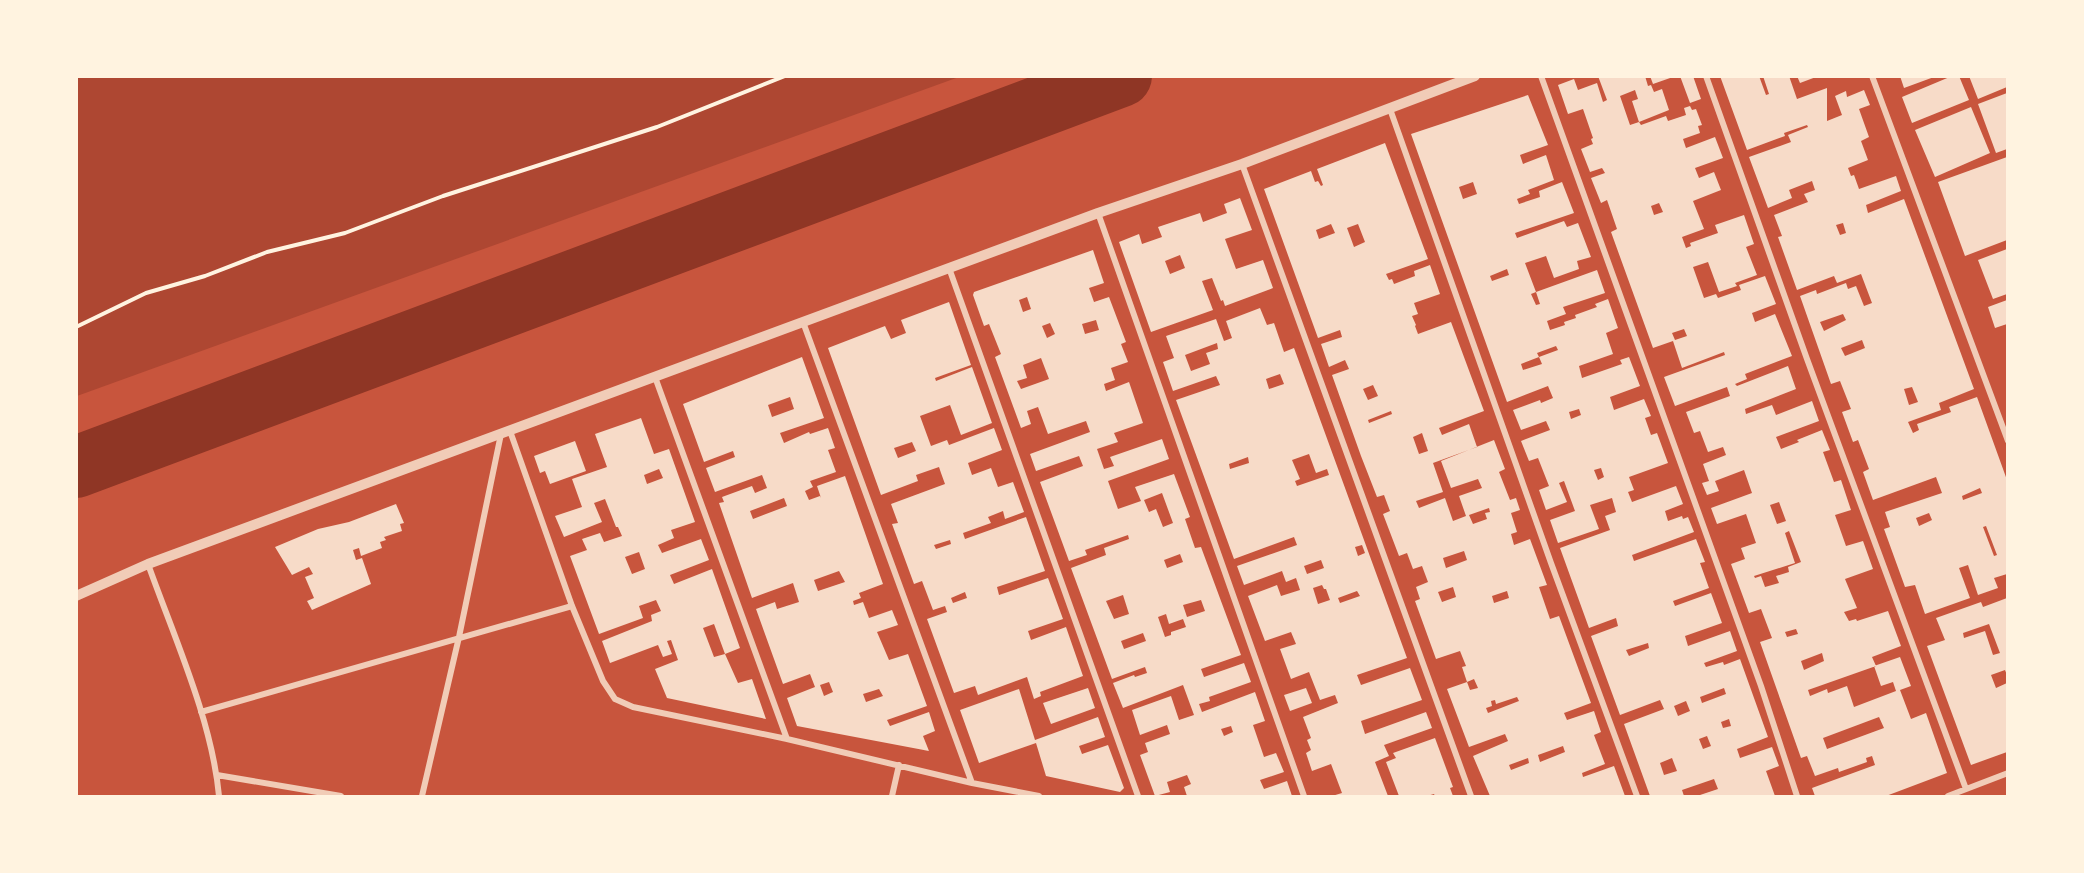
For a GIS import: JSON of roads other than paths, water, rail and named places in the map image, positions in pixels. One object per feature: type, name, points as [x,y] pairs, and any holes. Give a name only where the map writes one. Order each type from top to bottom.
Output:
[{"type":"street","points":[[76,596],[148,564],[1098,213],[1242,165],[1475,76]]},
{"type":"street","points":[[1541,76],[1749,653],[1797,796]]},
{"type":"street","points":[[1707,76],[1814,379],[1966,789]]},
{"type":"street","points":[[1872,76],[2007,441]]},
{"type":"street","points":[[1390,110],[1551,563],[1637,796]]},
{"type":"street","points":[[1242,165],[1471,796]]},
{"type":"street","points":[[1098,213],[1304,796]]},
{"type":"street","points":[[949,268],[1138,796]]},
{"type":"street","points":[[803,322],[972,783]]},
{"type":"street","points":[[655,377],[787,739]]},
{"type":"street","points":[[505,432],[572,606],[603,681],[615,699],[633,707],[1039,796]]},
{"type":"street","points":[[422,796],[505,432]]},
{"type":"street","points":[[148,564],[201,712],[217,775],[219,796]]},
{"type":"street","points":[[201,712],[572,606]]},
{"type":"street","points":[[892,796],[899,765]]},
{"type":"street","points":[[1948,796],[2007,773]]},
{"type":"street","points":[[217,775],[341,796]]},
{"type":"waterway","points":[[76,467],[1121,76]]}]
